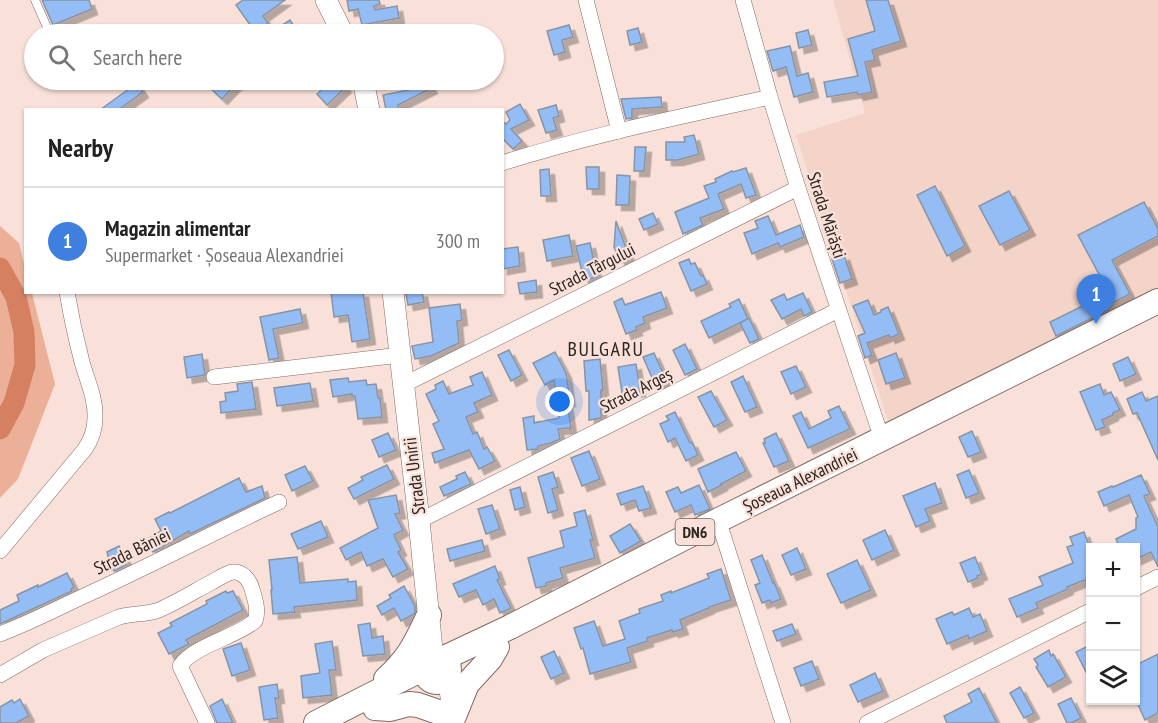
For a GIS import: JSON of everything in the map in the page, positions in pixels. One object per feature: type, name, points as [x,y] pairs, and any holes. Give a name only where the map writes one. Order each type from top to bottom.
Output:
[{"type":"highway","name":"Șoseaua Alexandriei","points":[[438,671],[510,627],[1158,301]]},
{"type":"highway","name":"Șoseaua Alexandriei","points":[[316,723],[367,705],[438,671],[497,647],[722,532],[1158,316]]},
{"type":"highway","points":[[429,615],[408,657],[367,705],[390,710],[409,704],[418,705],[452,719],[467,684],[490,659],[497,647]]},
{"type":"highway","name":"Șoseaua Alexandriei","points":[[345,723],[367,705]]},
{"type":"main road","points":[[326,0],[338,24]]},
{"type":"main road","points":[[365,90],[369,108]]},
{"type":"main road","name":"Strada Unirii","points":[[393,294],[429,615],[438,671],[452,719]]},
{"type":"street","points":[[586,0],[619,131]]},
{"type":"street","name":"Strada Mărăști","points":[[743,0],[798,188],[882,440]]},
{"type":"street","points":[[504,162],[619,131],[770,97]]},
{"type":"street","name":"Strada Târgului","points":[[403,385],[798,188]]},
{"type":"street","points":[[0,551],[85,449],[94,428],[94,406],[67,294]]},
{"type":"street","name":"Strada Argeș","points":[[419,521],[838,310]]},
{"type":"street","points":[[214,377],[400,355]]},
{"type":"street","name":"Strada Băniei","points":[[0,634],[279,502]]},
{"type":"street","points":[[722,532],[783,723]]},
{"type":"street","points":[[0,675],[43,650],[119,617],[160,610],[230,573],[237,572],[252,586],[257,615],[255,621],[198,651],[184,660],[180,666],[207,723]]},
{"type":"street","points":[[1140,586],[1158,577]]},
{"type":"street","points":[[867,723],[1086,613]]},
{"type":"lane","points":[[35,0],[46,24]]},
{"type":"shaded area","points":[[833,0],[1158,0],[1158,292],[889,424],[796,135],[865,113]]},
{"type":"shaded area","points":[[0,226],[19,243],[24,264],[24,294],[32,294],[55,384],[18,479],[0,498]]},
{"type":"building","points":[[42,0],[89,0],[92,9],[53,24]]},
{"type":"building","points":[[243,0],[285,0],[263,16],[267,24],[249,24],[236,5]]},
{"type":"building","points":[[347,0],[379,0],[380,4],[374,6],[375,10],[397,6],[399,18],[362,24],[358,9],[349,11]]},
{"type":"building","points":[[866,0],[888,0],[901,41],[872,50],[875,60],[865,62],[872,92],[827,97],[824,82],[858,76],[848,39],[875,31]]},
{"type":"building","points":[[569,25],[573,37],[562,40],[565,52],[554,55],[547,31]]},
{"type":"building","points":[[638,28],[642,42],[630,45],[627,31]]},
{"type":"building","points":[[808,30],[812,45],[799,48],[796,33]]},
{"type":"building","points":[[790,46],[797,76],[808,73],[813,92],[794,97],[786,67],[773,71],[767,51]]},
{"type":"building","points":[[127,90],[142,90],[143,92],[121,108],[103,108]]},
{"type":"building","points":[[212,90],[231,90],[222,99]]},
{"type":"building","points":[[321,90],[343,90],[327,105],[317,94]]},
{"type":"building","points":[[408,90],[428,90],[398,105],[399,108],[386,108],[383,95]]},
{"type":"building","points":[[661,97],[662,107],[632,109],[632,118],[626,119],[621,99]]},
{"type":"building","points":[[520,104],[529,120],[511,129],[522,141],[513,149],[504,140],[504,122],[506,124],[510,120],[506,112]]},
{"type":"building","points":[[556,105],[559,116],[553,118],[557,130],[546,133],[538,110]]},
{"type":"building","points":[[694,135],[699,154],[678,160],[666,160],[666,142],[685,142],[684,137]]},
{"type":"building","points":[[635,147],[646,147],[644,171],[634,171]]},
{"type":"building","points":[[586,167],[599,167],[599,189],[587,189]]},
{"type":"building","points":[[746,168],[756,195],[746,198],[741,184],[718,194],[724,209],[700,218],[703,225],[683,234],[675,212],[709,198],[704,186],[716,182],[715,179],[732,171]]},
{"type":"building","points":[[549,169],[551,196],[541,196],[540,170]]},
{"type":"building","points":[[617,175],[630,176],[629,205],[616,205]]},
{"type":"building","points":[[935,186],[965,246],[947,256],[917,195]]},
{"type":"building","points":[[1009,191],[1030,230],[1000,245],[979,206]]},
{"type":"building","points":[[1144,202],[1158,229],[1158,236],[1112,260],[1130,294],[1106,306],[1108,310],[1056,336],[1050,322],[1109,293],[1078,235]]},
{"type":"building","points":[[653,213],[658,224],[644,230],[639,219]]},
{"type":"building","points":[[768,216],[776,235],[800,225],[804,237],[780,247],[778,243],[752,254],[744,233],[758,228],[755,221]]},
{"type":"building","points":[[616,221],[630,259],[621,263],[614,247]]},
{"type":"building","points":[[569,235],[573,256],[547,261],[543,240]]},
{"type":"building","points":[[590,243],[597,277],[584,281],[576,246]]},
{"type":"building","points":[[518,247],[520,266],[504,269],[504,249]]},
{"type":"building","points":[[844,255],[852,279],[840,283],[832,259]]},
{"type":"building","points":[[689,259],[691,264],[695,263],[707,284],[691,291],[679,263]]},
{"type":"building","points":[[536,280],[537,292],[520,294],[518,283]]},
{"type":"building","points":[[661,292],[667,308],[643,317],[645,323],[636,327],[637,330],[626,334],[614,302],[622,298],[625,305]]},
{"type":"building","points":[[803,293],[812,312],[804,316],[801,309],[782,319],[771,300],[784,294],[787,300]]},
{"type":"building","points":[[331,294],[363,294],[370,339],[352,342],[348,315],[334,317]]},
{"type":"building","points":[[406,294],[422,294],[424,302],[408,305]]},
{"type":"building","points":[[739,299],[748,319],[709,338],[701,321],[731,307],[729,304]]},
{"type":"building","points":[[868,300],[874,315],[888,307],[899,334],[867,343],[872,355],[865,358],[858,336],[865,333],[853,306]]},
{"type":"building","points":[[460,304],[462,320],[457,321],[459,343],[431,356],[415,359],[412,346],[433,342],[429,308]]},
{"type":"building","points":[[300,309],[303,323],[273,329],[279,358],[269,360],[260,317]]},
{"type":"building","points":[[749,318],[759,339],[750,343],[740,323]]},
{"type":"building","points":[[685,344],[697,369],[685,375],[673,350]]},
{"type":"building","points":[[509,350],[522,375],[511,381],[498,355]]},
{"type":"building","points":[[555,352],[566,373],[571,428],[558,429],[560,439],[538,446],[538,449],[527,450],[523,418],[534,416],[534,423],[559,418],[554,380],[545,385],[533,363]]},
{"type":"building","points":[[654,353],[667,382],[656,387],[643,357]]},
{"type":"building","points":[[896,353],[905,378],[886,384],[878,360]]},
{"type":"building","points":[[202,354],[205,375],[187,378],[184,357]]},
{"type":"building","points":[[1128,357],[1136,374],[1120,381],[1113,364]]},
{"type":"building","points":[[600,359],[603,390],[601,390],[601,418],[589,420],[589,391],[586,391],[584,361]]},
{"type":"building","points":[[636,364],[640,391],[622,393],[618,367]]},
{"type":"building","points":[[796,366],[806,387],[791,394],[781,372]]},
{"type":"building","points":[[482,372],[492,395],[474,403],[478,412],[466,417],[473,434],[477,432],[484,449],[487,447],[495,461],[479,469],[469,450],[435,463],[432,453],[444,449],[433,424],[439,421],[426,394],[436,389],[435,385],[443,381],[449,394],[473,385],[470,377]]},
{"type":"building","points":[[743,376],[757,407],[745,412],[731,382]]},
{"type":"building","points":[[348,378],[349,382],[366,380],[367,385],[376,384],[382,417],[358,419],[355,396],[352,394],[333,397],[330,380]]},
{"type":"building","points":[[252,382],[256,409],[221,413],[220,402],[226,401],[225,393],[238,391],[237,384]]},
{"type":"building","points":[[310,383],[313,401],[277,406],[274,388]]},
{"type":"building","points":[[1100,384],[1104,395],[1111,392],[1120,410],[1102,420],[1105,427],[1096,430],[1080,392]]},
{"type":"building","points":[[711,391],[727,420],[714,427],[698,397]]},
{"type":"building","points":[[1142,392],[1146,401],[1158,396],[1158,460],[1137,413],[1133,414],[1127,399]]},
{"type":"building","points":[[839,406],[850,429],[808,448],[793,416],[801,412],[809,429],[831,418],[828,411]]},
{"type":"building","points":[[675,412],[698,455],[686,461],[675,438],[668,442],[660,424],[669,420],[666,416]]},
{"type":"building","points":[[972,431],[981,452],[968,457],[959,437]]},
{"type":"building","points":[[388,433],[396,450],[379,457],[372,440]]},
{"type":"building","points":[[776,433],[789,461],[774,467],[763,443],[765,443],[764,439]]},
{"type":"building","points":[[589,451],[600,479],[582,486],[571,458]]},
{"type":"building","points":[[736,452],[746,471],[708,492],[698,469]]},
{"type":"building","points":[[387,465],[394,479],[354,499],[348,488],[363,480],[361,477]]},
{"type":"building","points":[[305,466],[313,481],[292,491],[285,475]]},
{"type":"building","points":[[969,470],[979,493],[966,498],[957,475]]},
{"type":"building","points":[[465,472],[471,484],[444,496],[440,487],[457,479],[456,476]]},
{"type":"building","points":[[553,472],[558,487],[552,489],[558,510],[548,513],[538,477]]},
{"type":"building","points":[[1141,475],[1150,494],[1144,496],[1158,527],[1158,567],[1151,552],[1140,557],[1140,543],[1117,543],[1116,539],[1136,529],[1136,518],[1138,517],[1129,495],[1104,506],[1098,492]]},
{"type":"building","points":[[239,478],[246,492],[262,486],[265,498],[190,534],[189,531],[153,552],[146,540],[161,531],[155,519]]},
{"type":"building","points":[[935,483],[942,503],[925,509],[930,521],[916,527],[903,496]]},
{"type":"building","points":[[699,485],[710,509],[695,515],[691,505],[675,512],[666,492],[678,487],[681,493]]},
{"type":"building","points":[[643,486],[651,508],[639,511],[635,500],[621,505],[617,494]]},
{"type":"building","points":[[520,487],[525,507],[515,510],[510,490]]},
{"type":"building","points":[[396,495],[400,513],[395,514],[403,530],[394,535],[401,550],[398,552],[408,569],[393,577],[383,559],[367,566],[361,552],[346,560],[340,548],[378,528],[368,500]]},
{"type":"building","points":[[492,505],[500,529],[486,534],[478,509]]},
{"type":"building","points":[[585,510],[595,558],[560,568],[563,578],[536,588],[528,558],[564,547],[560,531],[577,526],[574,513]]},
{"type":"building","points":[[321,521],[328,537],[298,549],[291,534]]},
{"type":"building","points":[[630,524],[641,541],[620,553],[610,536]]},
{"type":"building","points":[[885,530],[894,550],[872,560],[863,540]]},
{"type":"building","points":[[1084,532],[1088,543],[1086,543],[1086,580],[1036,603],[1038,608],[1017,617],[1009,599],[1043,585],[1039,577],[1073,563],[1067,547],[1073,545],[1070,537]]},
{"type":"building","points":[[482,540],[485,551],[450,561],[447,549]]},
{"type":"building","points":[[119,546],[127,562],[126,565],[114,571],[111,570],[107,552]]},
{"type":"building","points":[[797,548],[806,569],[791,575],[782,555]]},
{"type":"building","points":[[762,555],[781,599],[771,603],[770,600],[762,603],[755,585],[760,583],[751,560]]},
{"type":"building","points":[[297,557],[300,583],[348,579],[348,582],[356,581],[357,600],[294,607],[295,612],[273,614],[269,560]]},
{"type":"building","points":[[975,557],[982,574],[968,582],[960,563]]},
{"type":"building","points":[[857,560],[871,590],[841,603],[827,574]]},
{"type":"building","points":[[495,566],[500,579],[497,580],[511,608],[500,613],[494,599],[483,605],[476,590],[459,597],[453,584]]},
{"type":"building","points":[[721,569],[731,600],[680,620],[683,629],[647,638],[648,641],[627,648],[631,662],[590,674],[583,648],[581,649],[574,628],[594,621],[603,646],[625,639],[619,621],[640,613],[639,609],[663,601],[661,595],[709,578],[707,574]]},
{"type":"building","points":[[67,573],[74,587],[72,591],[0,624],[0,610],[19,601],[17,595]]},
{"type":"building","points":[[404,586],[415,606],[414,614],[401,621],[394,608],[382,615],[377,606],[391,598],[389,595]]},
{"type":"building","points":[[226,591],[227,593],[233,591],[243,610],[186,640],[189,644],[169,654],[158,633],[172,626],[170,623],[207,604],[206,601]]},
{"type":"building","points":[[969,608],[973,617],[980,614],[987,631],[969,639],[968,635],[947,644],[936,619],[952,612],[954,615]]},
{"type":"building","points":[[370,623],[372,638],[383,636],[385,654],[363,656],[358,625]]},
{"type":"building","points":[[792,624],[796,634],[777,641],[773,631]]},
{"type":"building","points":[[332,641],[336,670],[329,670],[332,695],[303,698],[301,676],[320,673],[315,644]]},
{"type":"building","points":[[241,643],[250,670],[232,676],[223,649]]},
{"type":"building","points":[[1086,647],[1086,672],[1076,652]]},
{"type":"building","points":[[1049,650],[1066,677],[1048,687],[1034,659]]},
{"type":"building","points":[[554,651],[564,673],[551,679],[541,657]]},
{"type":"building","points":[[1158,654],[1158,713],[1145,720],[1138,705],[1140,663]]},
{"type":"building","points":[[812,661],[819,679],[801,686],[794,668]]},
{"type":"building","points":[[875,673],[883,691],[858,702],[850,685]]},
{"type":"building","points":[[277,684],[279,698],[275,698],[278,718],[264,720],[259,687]]},
{"type":"building","points":[[1020,687],[1034,713],[1024,718],[1010,693]]},
{"type":"building","points":[[979,688],[997,723],[947,723],[944,716],[972,702],[968,694]]},
{"type":"building","points":[[1071,698],[1081,718],[1067,723],[1058,704]]},
{"type":"building","points":[[20,699],[29,716],[16,723],[0,723],[0,707],[12,700],[14,703]]},
{"type":"building","points":[[222,699],[233,723],[217,723],[210,706]]},
{"type":"waterway","points":[[0,268],[16,297],[24,332],[25,365],[14,403],[0,429]]},
{"type":"place","name":"Magazin alimentar","points":[[1096,324]]},
{"type":"district","name":"BULGARU","points":[[606,349]]}]
